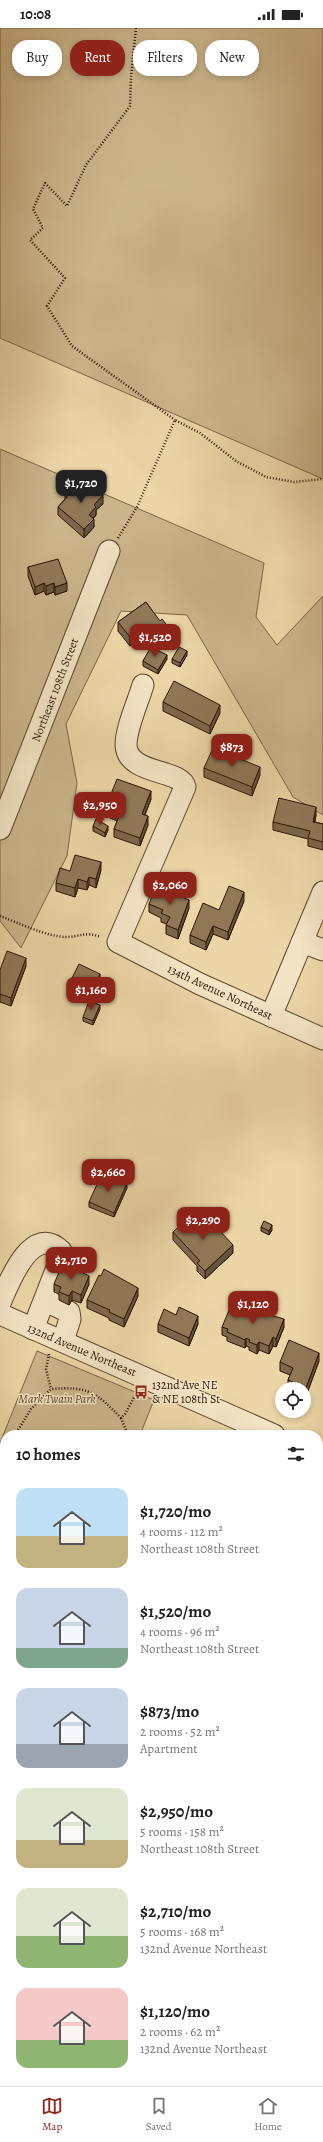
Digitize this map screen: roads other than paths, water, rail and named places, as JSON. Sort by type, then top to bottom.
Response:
[{"type":"street","name":"Northeast 108th Street","points":[[0,829],[109,551]]},
{"type":"street","name":"134th Avenue Northeast","points":[[143,685],[127,738],[128,755],[132,760],[149,769],[180,780],[185,787],[118,942],[200,984],[323,1039]]},
{"type":"street","points":[[271,1016],[323,892]]},
{"type":"street","points":[[302,942],[323,950]]},
{"type":"street","points":[[0,1303],[24,1257],[35,1245],[44,1242],[54,1244],[61,1251],[60,1260],[44,1305],[33,1329]]},
{"type":"street","points":[[44,1305],[52,1304],[69,1312],[70,1319],[60,1340]]},
{"type":"street","name":"132nd Avenue Northeast","points":[[0,1314],[263,1430]]},
{"type":"place","name":"132nd Ave NE & NE 108th St","points":[[141,1392]]},
{"type":"park label","name":"Mark Twain Park","points":[[57,1399]]}]
